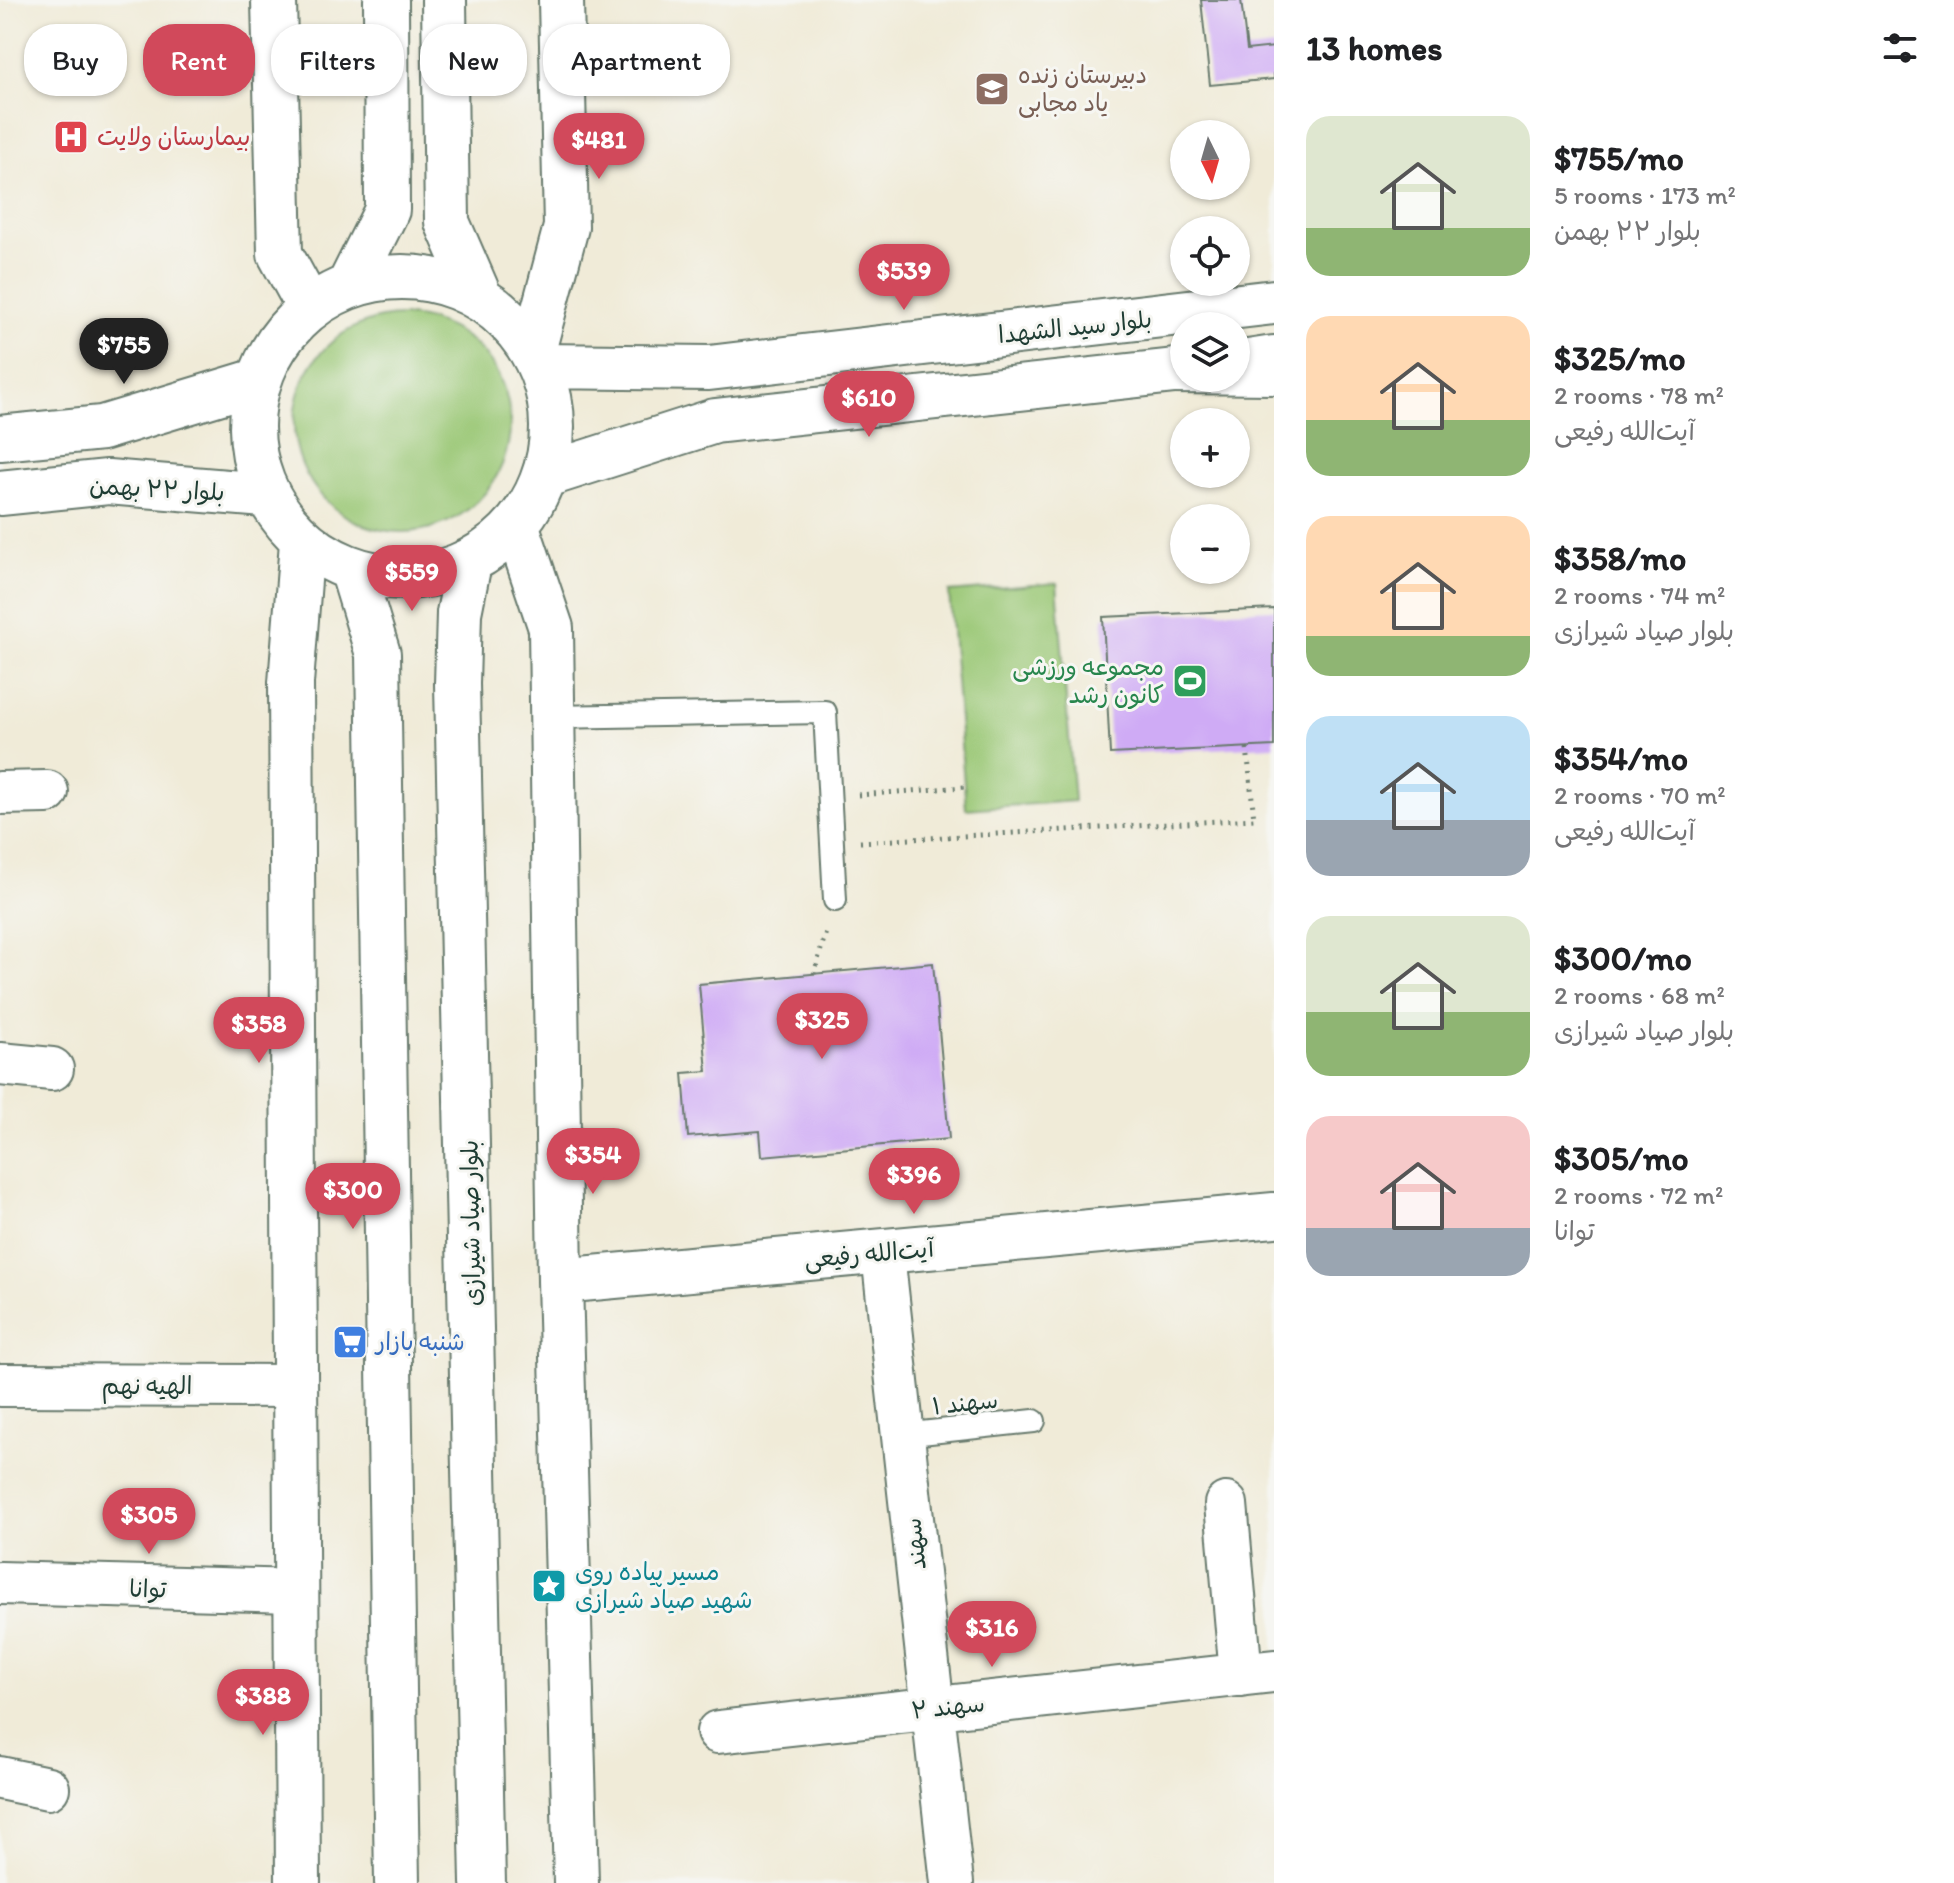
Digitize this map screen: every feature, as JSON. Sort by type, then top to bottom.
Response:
[{"type":"street","points":[[274,0],[280,254],[309,307]]},
{"type":"street","points":[[349,286],[387,210],[386,0]]},
{"type":"street","points":[[444,0],[447,222],[480,298]]},
{"type":"street","points":[[537,358],[566,227],[561,0]]},
{"type":"street","points":[[393,276],[438,281],[480,298],[510,321],[537,358],[554,420],[546,475],[517,527],[469,563],[412,579],[353,572],[302,542],[265,495],[250,439],[257,381],[281,336],[309,307],[349,286],[393,276]]},
{"type":"street","name":"بلوار سید الشهدا","points":[[537,358],[709,368],[1274,302]]},
{"type":"street","points":[[1250,362],[1274,358]]},
{"type":"street","points":[[546,475],[715,421],[1170,371]]},
{"type":"street","points":[[0,438],[102,428],[257,381]]},
{"type":"street","name":"بلوار ۲۲ بهمن","points":[[0,493],[108,482],[265,495]]},
{"type":"street","points":[[517,527],[551,628],[560,1281],[576,1883]]},
{"type":"street","points":[[298,1883],[291,683],[302,542]]},
{"type":"street","name":"بلوار صیاد شیرازی","points":[[469,563],[459,613],[457,684],[483,1883]]},
{"type":"street","points":[[353,572],[378,654],[397,1883]]},
{"type":"street","points":[[0,793],[47,792]]},
{"type":"street","points":[[0,1064],[52,1069]]},
{"type":"street","name":"آیت‌الله رفیعی","points":[[560,1281],[883,1254],[1274,1215]]},
{"type":"street","name":"سهند","points":[[883,1254],[952,1883]]},
{"type":"street","name":"الهیه نهم","points":[[0,1385],[295,1386]]},
{"type":"street","points":[[1226,1504],[1257,1673]]},
{"type":"street","name":"توانا","points":[[0,1583],[296,1591]]},
{"type":"street","name":"سهند ۲","points":[[718,1732],[1257,1673]]},
{"type":"street","points":[[0,1778],[48,1788]]},
{"type":"lane","points":[[1070,382],[1274,383]]},
{"type":"lane","points":[[552,717],[825,712],[835,900]]},
{"type":"lane","name":"سهند ۱","points":[[902,1435],[1034,1421]]},
{"type":"path","points":[[832,844],[1254,819],[1247,747]]},
{"type":"path","points":[[830,797],[964,787]]},
{"type":"path","points":[[814,974],[835,900]]},
{"type":"green space","points":[[402,316],[443,324],[462,334],[478,348],[492,364],[502,383],[510,424],[502,465],[492,484],[478,500],[462,514],[443,524],[402,532],[361,524],[342,514],[326,500],[312,484],[302,465],[294,424],[302,383],[312,364],[326,348],[342,334],[361,324]]},
{"type":"green space","points":[[1057,583],[1074,801],[966,809],[949,592]]},
{"type":"building","points":[[1201,0],[1241,0],[1247,50],[1274,47],[1274,79],[1210,85]]},
{"type":"building","name":"مجموعه ورزشی کانون رشد","points":[[1274,609],[1274,746],[1110,754],[1103,617]]},
{"type":"building","points":[[933,963],[949,1139],[762,1156],[760,1131],[688,1137],[683,1073],[707,1071],[699,984]]},
{"type":"place","name":"دبیرستان زنده یاد مجابی","points":[[992,89]]},
{"type":"place","name":"بیمارستان ولایت","points":[[71,137]]},
{"type":"place","name":"مجموعه ورزشی کانون رشد","points":[[1190,681]]},
{"type":"place","name":"شنبه بازار","points":[[350,1342]]},
{"type":"place","name":"مسیر پیاده روی شهید صیاد شیرازی","points":[[549,1586]]}]
